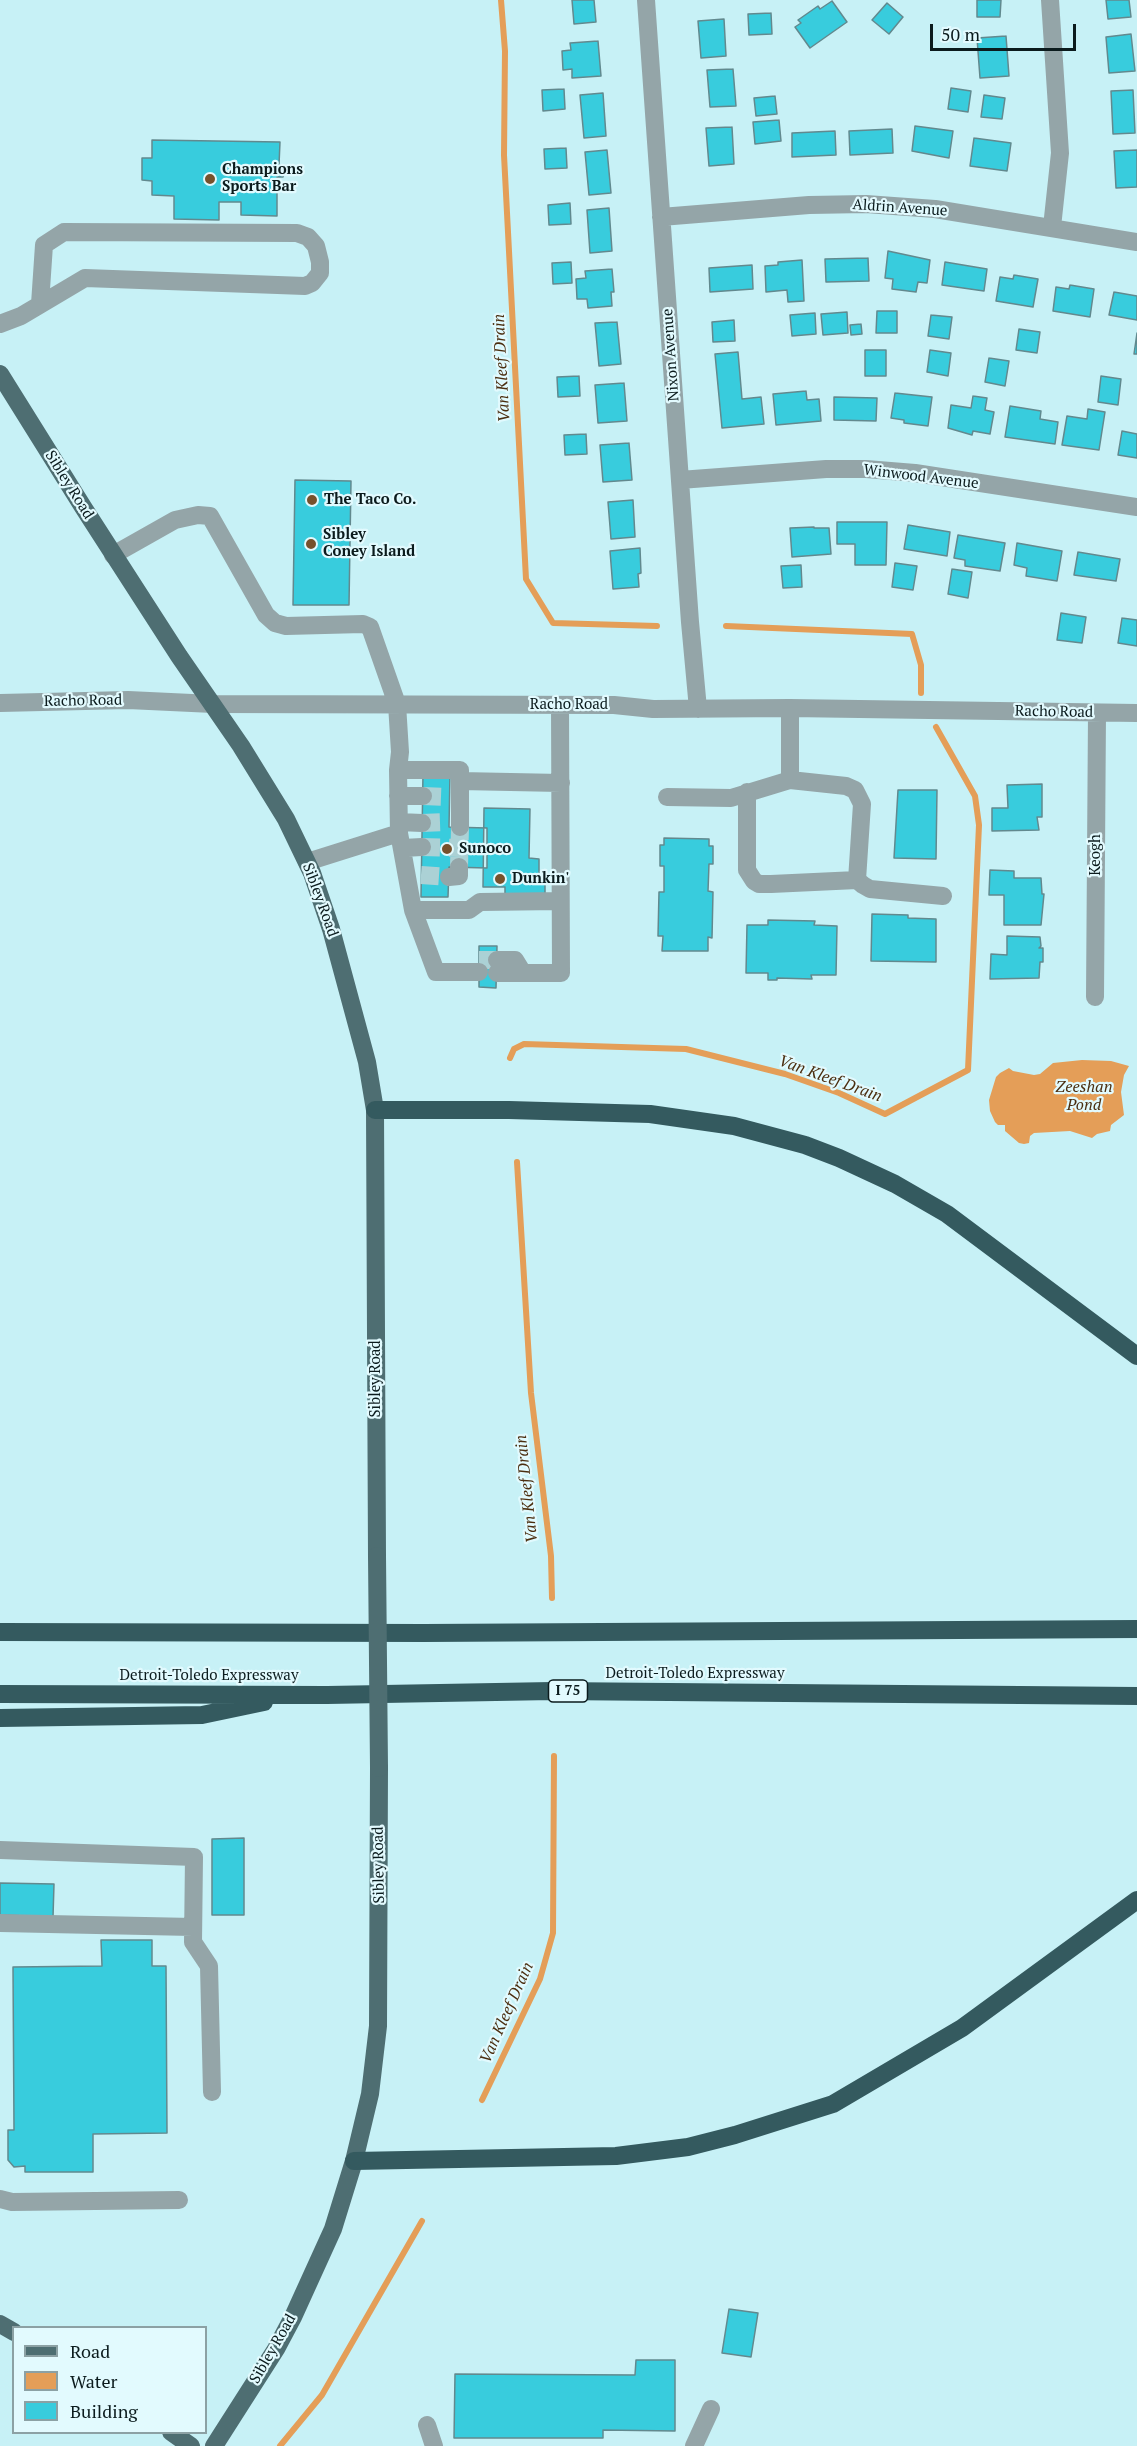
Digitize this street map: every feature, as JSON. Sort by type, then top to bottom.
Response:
[{"type":"highway","points":[[375,1110],[510,1110],[650,1114],[734,1126],[805,1145],[895,1184],[947,1214],[1137,1356]]},
{"type":"highway","points":[[0,1632],[424,1633],[1137,1629]]},
{"type":"highway","name":"Detroit-Toledo Expressway","points":[[0,1694],[552,1691],[1137,1696]]},
{"type":"highway","points":[[0,1718],[202,1715],[301,1694]]},
{"type":"highway","points":[[354,2162],[616,2156],[688,2147],[735,2135],[833,2104],[962,2028],[1137,1900]]},
{"type":"main road","name":"Sibley Road","points":[[0,374],[114,555],[286,819],[307,862],[331,929],[367,1062],[375,1110],[379,1768],[378,2026],[370,2094],[354,2162],[333,2229],[276,2349],[214,2446]]},
{"type":"main road","points":[[173,2434],[191,2446]]},
{"type":"street","name":"Nixon Avenue","points":[[646,0],[698,709]]},
{"type":"street","points":[[1050,0],[1060,153],[1052,226]]},
{"type":"street","name":"Aldrin Avenue","points":[[661,217],[809,205],[866,204],[935,208],[1137,242]]},
{"type":"street","points":[[0,324],[40,304],[84,278],[305,286],[312,283],[320,273],[320,262],[316,246],[308,237],[297,233],[64,232],[44,245],[40,304]]},
{"type":"street","name":"Winwood Avenue","points":[[680,480],[866,469],[915,473],[1137,507]]},
{"type":"street","points":[[114,555],[175,520],[198,515],[210,516],[266,615],[275,623],[286,626],[363,624],[370,627],[397,704],[400,752],[398,770],[400,834],[414,875],[413,910],[436,972],[458,972],[515,960],[523,973],[561,973],[560,706]]},
{"type":"street","name":"Racho Road","points":[[0,703],[128,700],[213,704],[614,705],[653,709],[790,708],[1137,713]]},
{"type":"street","points":[[790,708],[790,780]]},
{"type":"street","name":"Keogh","points":[[1095,998],[1096,713]]},
{"type":"street","points":[[398,770],[460,770],[456,791],[456,824]]},
{"type":"street","points":[[667,797],[731,798],[790,780],[846,786],[855,790],[861,804],[857,880]]},
{"type":"street","points":[[456,791],[561,783]]},
{"type":"street","points":[[747,792],[747,870],[754,881],[759,884],[857,880],[870,889],[943,896]]},
{"type":"street","points":[[398,796],[423,796]]},
{"type":"street","points":[[307,862],[400,834],[422,823]]},
{"type":"street","points":[[400,834],[422,848]]},
{"type":"street","points":[[413,910],[470,909],[480,902],[559,901]]},
{"type":"street","points":[[0,1850],[194,1857],[193,1942],[209,1966],[212,2092]]},
{"type":"street","points":[[0,1923],[193,1927]]},
{"type":"street","points":[[0,2199],[12,2202],[179,2200]]},
{"type":"street","points":[[694,2446],[711,2409]]},
{"type":"street","points":[[427,2425],[434,2446]]},
{"type":"water","name":"Zeeshan Pond","points":[[1082,1060],[1111,1061],[1129,1066],[1124,1075],[1121,1092],[1124,1115],[1111,1125],[1110,1131],[1097,1134],[1092,1138],[1070,1131],[1034,1133],[1030,1136],[1029,1143],[1024,1144],[1019,1143],[1005,1131],[1005,1125],[998,1125],[995,1122],[990,1111],[989,1100],[996,1077],[1000,1073],[1009,1068],[1013,1071],[1034,1075],[1040,1074],[1053,1063]]},
{"type":"building","points":[[572,0],[594,0],[596,22],[574,24]]},
{"type":"building","points":[[977,0],[1001,0],[1000,17],[977,17]]},
{"type":"building","points":[[1106,0],[1129,0],[1131,17],[1108,19]]},
{"type":"building","points":[[832,1],[847,22],[810,48],[795,27],[801,23],[798,20],[818,6],[820,9]]},
{"type":"building","points":[[887,3],[903,17],[889,34],[872,20]]},
{"type":"building","points":[[771,13],[772,34],[749,35],[748,14]]},
{"type":"building","points":[[724,19],[726,56],[701,58],[698,21]]},
{"type":"building","points":[[1131,34],[1135,71],[1109,73],[1106,37]]},
{"type":"building","points":[[1006,36],[1009,76],[980,78],[977,38]]},
{"type":"building","points":[[598,41],[601,76],[572,78],[572,69],[563,70],[562,51],[571,50],[570,43]]},
{"type":"building","points":[[733,69],[736,106],[710,107],[707,70]]},
{"type":"building","points":[[951,88],[971,91],[968,112],[948,109]]},
{"type":"building","points":[[564,89],[565,109],[543,111],[542,90]]},
{"type":"building","points":[[1133,90],[1135,133],[1113,134],[1111,91]]},
{"type":"building","points":[[603,93],[606,136],[584,138],[580,95]]},
{"type":"building","points":[[984,95],[1005,98],[1002,119],[981,117]]},
{"type":"building","points":[[775,96],[777,114],[756,116],[754,98]]},
{"type":"building","points":[[779,120],[781,141],[755,144],[753,122]]},
{"type":"building","points":[[915,126],[953,131],[949,158],[912,151]]},
{"type":"building","points":[[732,127],[734,164],[709,166],[706,128]]},
{"type":"building","points":[[892,129],[893,153],[850,155],[849,131]]},
{"type":"building","points":[[835,131],[836,155],[792,157],[792,133]]},
{"type":"building","points":[[974,138],[1011,143],[1007,171],[970,166]]},
{"type":"building","name":"Champions Sports Bar","points":[[152,140],[280,142],[279,165],[283,165],[283,177],[277,177],[277,216],[241,215],[241,202],[219,202],[219,220],[174,219],[174,196],[152,195],[152,181],[142,180],[142,158],[152,158]]},
{"type":"building","points":[[566,148],[567,168],[545,169],[544,149]]},
{"type":"building","points":[[607,150],[611,193],[589,195],[585,152]]},
{"type":"building","points":[[1137,150],[1137,187],[1116,188],[1114,151]]},
{"type":"building","points":[[570,203],[571,224],[549,225],[548,205]]},
{"type":"building","points":[[609,208],[612,251],[590,253],[587,210]]},
{"type":"building","points":[[888,251],[930,260],[927,283],[918,282],[916,292],[892,289],[893,279],[885,278]]},
{"type":"building","points":[[868,258],[869,281],[826,282],[825,259]]},
{"type":"building","points":[[802,260],[804,301],[788,302],[787,290],[766,292],[765,266],[778,265],[778,262]]},
{"type":"building","points":[[571,262],[572,283],[553,284],[552,263]]},
{"type":"building","points":[[945,262],[987,269],[984,291],[942,285]]},
{"type":"building","points":[[752,265],[753,289],[710,292],[709,268]]},
{"type":"building","points":[[612,269],[614,292],[611,292],[612,306],[588,308],[587,299],[577,299],[576,279],[586,278],[585,271]]},
{"type":"building","points":[[1014,275],[1038,279],[1033,307],[996,301],[1000,277],[1013,279]]},
{"type":"building","points":[[1070,285],[1094,289],[1090,317],[1053,311],[1056,287],[1069,289]]},
{"type":"building","points":[[1114,292],[1137,296],[1137,320],[1109,315]]},
{"type":"building","points":[[877,311],[897,311],[897,333],[876,333]]},
{"type":"building","points":[[847,312],[848,333],[823,335],[821,314]]},
{"type":"building","points":[[815,313],[816,334],[792,336],[790,315]]},
{"type":"building","points":[[931,315],[952,317],[949,339],[928,336]]},
{"type":"building","points":[[734,320],[735,341],[713,342],[712,322]]},
{"type":"building","points":[[617,322],[621,364],[599,366],[595,323]]},
{"type":"building","points":[[861,324],[862,334],[851,335],[850,325]]},
{"type":"building","points":[[1019,329],[1040,332],[1037,353],[1016,350]]},
{"type":"building","points":[[1137,333],[1137,354],[1134,354]]},
{"type":"building","points":[[865,350],[886,350],[886,376],[865,376]]},
{"type":"building","points":[[930,350],[951,353],[948,376],[927,372]]},
{"type":"building","points":[[738,352],[742,399],[761,397],[764,424],[722,428],[715,354]]},
{"type":"building","points":[[989,358],[1009,361],[1005,386],[985,382]]},
{"type":"building","points":[[579,376],[580,396],[558,397],[557,377]]},
{"type":"building","points":[[1101,376],[1121,379],[1118,405],[1098,402]]},
{"type":"building","points":[[624,383],[627,421],[598,423],[595,385]]},
{"type":"building","points":[[806,391],[807,400],[819,399],[821,421],[776,425],[773,394]]},
{"type":"building","points":[[895,393],[932,397],[928,426],[904,423],[904,420],[891,418]]},
{"type":"building","points":[[973,396],[987,398],[985,410],[994,412],[990,434],[973,431],[972,435],[948,428],[951,405],[971,408]]},
{"type":"building","points":[[834,397],[877,398],[876,421],[834,420]]},
{"type":"building","points":[[1010,406],[1041,411],[1040,419],[1058,422],[1055,444],[1005,437]]},
{"type":"building","points":[[1088,409],[1105,412],[1099,450],[1062,445],[1067,416],[1087,419]]},
{"type":"building","points":[[1122,431],[1137,434],[1137,458],[1118,455]]},
{"type":"building","points":[[586,434],[587,454],[565,455],[564,435]]},
{"type":"building","points":[[629,443],[632,480],[603,482],[600,445]]},
{"type":"building","points":[[295,480],[351,481],[349,605],[293,605]]},
{"type":"building","points":[[633,500],[635,537],[611,539],[608,502]]},
{"type":"building","points":[[837,522],[887,522],[886,565],[855,565],[855,544],[837,544]]},
{"type":"building","points":[[908,525],[950,532],[947,556],[904,549]]},
{"type":"building","points":[[790,528],[829,528],[831,554],[792,557]]},
{"type":"building","points":[[958,535],[1005,543],[1000,571],[965,566],[965,560],[954,558]]},
{"type":"building","points":[[1017,543],[1062,551],[1057,581],[1026,576],[1027,568],[1014,565]]},
{"type":"building","points":[[640,548],[639,587],[613,589],[610,551]]},
{"type":"building","points":[[1078,552],[1120,559],[1116,581],[1074,575]]},
{"type":"building","points":[[895,563],[917,566],[913,590],[892,587]]},
{"type":"building","points":[[801,565],[802,587],[783,588],[781,566]]},
{"type":"building","points":[[952,569],[972,572],[968,598],[948,594]]},
{"type":"building","points":[[1061,613],[1086,617],[1082,643],[1057,640]]},
{"type":"building","points":[[1122,618],[1137,620],[1137,646],[1118,643]]},
{"type":"building","points":[[423,773],[450,773],[449,827],[487,828],[487,868],[449,867],[448,897],[421,897]]},
{"type":"building","points":[[1042,784],[1042,817],[1037,817],[1039,830],[992,831],[992,808],[1008,808],[1007,785]]},
{"type":"building","points":[[898,790],[937,790],[936,859],[894,858]]},
{"type":"building","points":[[484,808],[530,809],[529,858],[539,859],[539,880],[545,880],[545,896],[505,895],[505,887],[483,887]]},
{"type":"building","points":[[664,838],[709,839],[709,846],[713,846],[713,864],[709,864],[708,891],[713,892],[712,938],[708,937],[708,951],[662,951],[663,936],[658,936],[659,892],[664,892],[664,866],[660,866],[660,845],[664,845]]},
{"type":"building","points":[[990,870],[1014,871],[1014,878],[1041,878],[1042,894],[1044,894],[1041,925],[1004,925],[1004,895],[989,895]]},
{"type":"building","points":[[872,914],[908,915],[908,918],[936,919],[936,962],[871,961]]},
{"type":"building","points":[[768,920],[815,921],[814,925],[837,926],[836,975],[811,975],[812,979],[768,980],[768,973],[746,973],[747,925],[768,925]]},
{"type":"building","points":[[1007,936],[1040,937],[1041,946],[1039,948],[1043,948],[1043,962],[1040,962],[1039,978],[990,979],[991,954],[1007,955]]},
{"type":"building","points":[[479,946],[497,946],[496,988],[479,987]]},
{"type":"building","points":[[244,1838],[244,1915],[212,1915],[212,1839]]},
{"type":"building","points":[[0,1883],[54,1884],[53,1917],[0,1915]]},
{"type":"building","points":[[101,1940],[152,1940],[152,1966],[166,1966],[167,2133],[93,2134],[93,2172],[25,2172],[25,2166],[14,2167],[8,2160],[8,2130],[14,2130],[13,1967],[102,1966]]},
{"type":"building","points":[[729,2309],[758,2313],[751,2357],[722,2353]]},
{"type":"building","points":[[636,2360],[675,2360],[675,2431],[603,2430],[603,2438],[454,2438],[455,2374],[635,2375]]},
{"type":"waterway","name":"Van Kleef Drain","points":[[501,0],[505,51],[504,155],[526,579],[553,623],[657,626]]},
{"type":"waterway","name":"Van Kleef Drain","points":[[726,626],[912,634],[921,665],[921,693]]},
{"type":"waterway","name":"Van Kleef Drain","points":[[510,1058],[514,1049],[524,1044],[686,1049],[785,1074],[839,1093],[885,1114],[968,1070],[979,825],[975,796],[936,727]]},
{"type":"waterway","name":"Van Kleef Drain","points":[[517,1162],[531,1393],[551,1556],[552,1598]]},
{"type":"waterway","name":"Van Kleef Drain","points":[[482,2100],[540,1979],[553,1933],[554,1756]]},
{"type":"waterway","name":"Van Kleef Drain","points":[[280,2446],[322,2395],[422,2221]]},
{"type":"tunnel","points":[[423,796],[450,797]]},
{"type":"tunnel","points":[[422,823],[449,822]]},
{"type":"tunnel","points":[[459,867],[460,827]]},
{"type":"tunnel","points":[[422,847],[460,848]]},
{"type":"tunnel","points":[[421,875],[449,877]]},
{"type":"tunnel","points":[[479,960],[497,960]]},
{"type":"place","name":"Champions Sports Bar","points":[[210,179]]},
{"type":"place","name":"The Taco Co.","points":[[312,500]]},
{"type":"place","name":"Sibley Coney Island","points":[[311,544]]},
{"type":"place","name":"Sunoco","points":[[447,849]]},
{"type":"place","name":"Dunkin'","points":[[500,879]]}]
